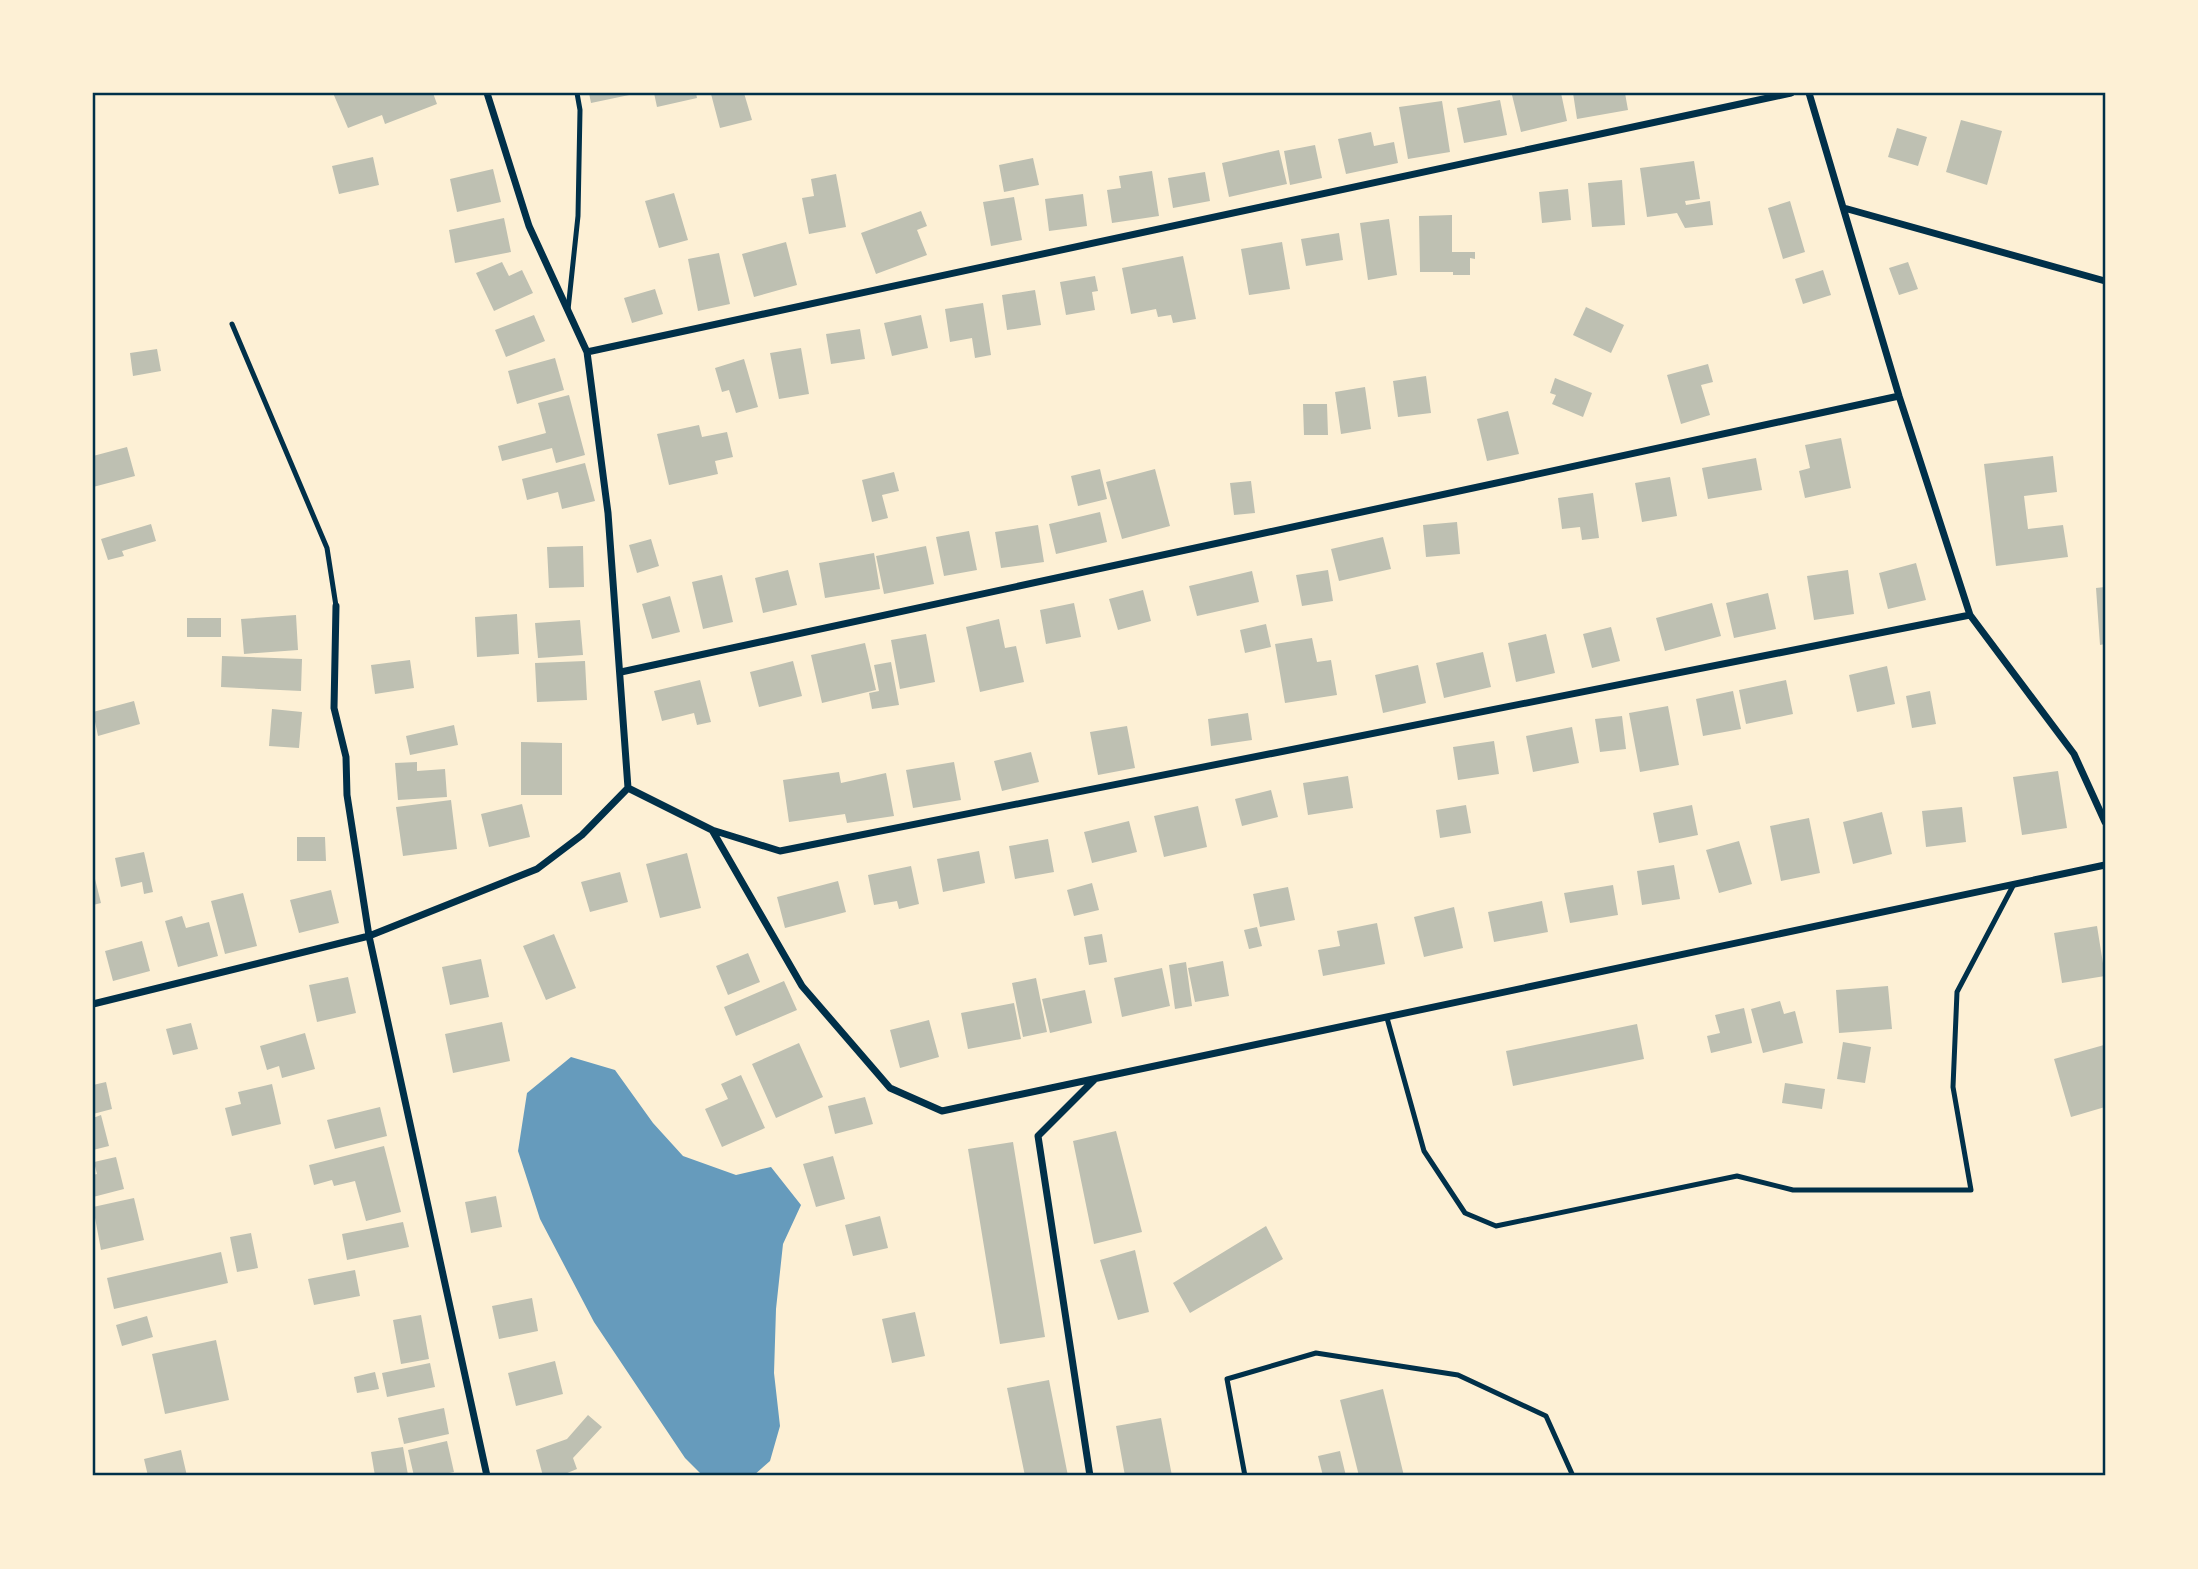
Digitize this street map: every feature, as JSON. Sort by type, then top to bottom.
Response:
[{"type":"street","points":[[93,1004],[369,936],[537,869],[582,835],[628,788],[607,513],[587,352],[529,226],[487,93]]},
{"type":"street","points":[[587,352],[1791,93]]},
{"type":"street","points":[[1809,93],[1899,396],[1970,615],[2074,754],[2105,822]]},
{"type":"street","points":[[1844,208],[2105,281]]},
{"type":"street","points":[[621,672],[1899,396]]},
{"type":"street","points":[[336,606],[334,708],[346,757],[347,795],[369,936],[487,1476]]},
{"type":"street","points":[[628,788],[712,830],[780,851],[1970,615]]},
{"type":"street","points":[[712,830],[802,986],[890,1088],[942,1111],[2105,865]]},
{"type":"street","points":[[1090,1476],[1038,1136],[1094,1079]]},
{"type":"lane","points":[[568,310],[578,216],[580,110],[577,93]]},
{"type":"lane","points":[[232,324],[327,548],[336,606]]},
{"type":"lane","points":[[1387,1018],[1424,1151],[1465,1213],[1496,1226],[1737,1176],[1793,1190],[1972,1190],[1952,1087],[1957,992],[2014,884]]},
{"type":"lane","points":[[1245,1476],[1227,1379],[1316,1353],[1458,1375],[1546,1416],[1573,1476]]},
{"type":"water","points":[[571,1057],[615,1070],[653,1123],[683,1156],[736,1175],[771,1167],[801,1205],[783,1244],[776,1309],[774,1373],[780,1426],[770,1461],[753,1476],[703,1476],[685,1458],[594,1322],[540,1219],[518,1151],[527,1093]]},
{"type":"building","points":[[333,93],[433,93],[437,104],[385,124],[382,115],[348,128]]},
{"type":"building","points":[[589,93],[634,93],[634,94],[591,103]]},
{"type":"building","points":[[654,93],[696,93],[697,98],[657,107]]},
{"type":"building","points":[[744,93],[752,120],[720,128],[711,94]]},
{"type":"building","points":[[1561,93],[1567,121],[1521,132],[1512,95]]},
{"type":"building","points":[[1573,93],[1625,93],[1628,110],[1577,119]]},
{"type":"building","points":[[1500,100],[1507,135],[1464,143],[1457,108]]},
{"type":"building","points":[[1442,101],[1450,152],[1408,159],[1399,107]]},
{"type":"building","points":[[1961,120],[2002,131],[1987,185],[1946,172]]},
{"type":"building","points":[[1897,128],[1927,137],[1918,166],[1888,157]]},
{"type":"building","points":[[1371,132],[1374,146],[1394,142],[1398,163],[1346,174],[1338,139]]},
{"type":"building","points":[[1315,145],[1322,178],[1290,185],[1284,151]]},
{"type":"building","points":[[1279,150],[1287,184],[1229,197],[1222,163]]},
{"type":"building","points":[[373,157],[379,185],[339,194],[332,166]]},
{"type":"building","points":[[1033,158],[1039,185],[1004,192],[999,165]]},
{"type":"building","points":[[1694,161],[1700,199],[1685,201],[1686,205],[1710,201],[1713,225],[1685,228],[1677,213],[1647,217],[1640,168]]},
{"type":"building","points":[[493,169],[501,202],[457,212],[450,179]]},
{"type":"building","points":[[1152,171],[1159,216],[1112,223],[1107,190],[1121,188],[1119,176]]},
{"type":"building","points":[[1205,172],[1210,201],[1173,208],[1168,178]]},
{"type":"building","points":[[836,174],[846,227],[809,234],[802,198],[814,196],[811,179]]},
{"type":"building","points":[[1622,180],[1625,225],[1592,227],[1588,183]]},
{"type":"building","points":[[1568,189],[1571,220],[1542,223],[1539,192]]},
{"type":"building","points":[[674,193],[688,240],[659,248],[645,201]]},
{"type":"building","points":[[1083,194],[1087,226],[1049,231],[1045,199]]},
{"type":"building","points":[[1014,197],[1022,240],[991,246],[983,202]]},
{"type":"building","points":[[1790,201],[1805,252],[1783,259],[1768,208]]},
{"type":"building","points":[[921,211],[927,226],[917,230],[927,255],[876,274],[861,233]]},
{"type":"building","points":[[1452,215],[1452,252],[1475,252],[1475,259],[1470,258],[1470,275],[1420,272],[1419,216]]},
{"type":"building","points":[[504,218],[511,252],[455,263],[449,230]]},
{"type":"building","points":[[1389,219],[1397,275],[1368,280],[1360,223]]},
{"type":"building","points":[[1339,233],[1343,260],[1306,266],[1301,239]]},
{"type":"building","points":[[786,242],[797,285],[754,297],[742,254]]},
{"type":"building","points":[[1282,242],[1290,289],[1249,295],[1241,249]]},
{"type":"building","points":[[719,253],[730,304],[698,311],[688,259]]},
{"type":"building","points":[[1183,256],[1196,319],[1173,323],[1171,315],[1158,317],[1156,309],[1131,314],[1122,268]]},
{"type":"building","points":[[502,262],[509,276],[522,270],[533,293],[494,311],[476,273]]},
{"type":"building","points":[[1908,262],[1918,289],[1899,295],[1889,268]]},
{"type":"building","points":[[1823,270],[1831,295],[1803,304],[1795,279]]},
{"type":"building","points":[[1095,276],[1098,291],[1092,292],[1095,310],[1066,315],[1060,282]]},
{"type":"building","points":[[655,289],[663,314],[632,323],[624,298]]},
{"type":"building","points":[[1035,290],[1041,325],[1007,330],[1002,295]]},
{"type":"building","points":[[983,303],[991,355],[975,358],[972,338],[950,342],[945,309]]},
{"type":"building","points":[[1586,307],[1624,325],[1611,353],[1573,335]]},
{"type":"building","points":[[534,315],[545,341],[506,357],[495,330]]},
{"type":"building","points":[[921,315],[928,348],[892,356],[884,323]]},
{"type":"building","points":[[860,329],[865,359],[831,364],[826,334]]},
{"type":"building","points":[[801,348],[809,394],[779,399],[770,353]]},
{"type":"building","points":[[157,349],[161,371],[133,376],[130,353]]},
{"type":"building","points":[[555,358],[564,390],[517,404],[508,371]]},
{"type":"building","points":[[744,359],[758,407],[736,413],[729,390],[722,392],[715,368]]},
{"type":"building","points":[[1708,364],[1713,382],[1701,385],[1710,415],[1681,424],[1667,375]]},
{"type":"building","points":[[1426,376],[1431,413],[1398,417],[1393,381]]},
{"type":"building","points":[[1555,378],[1592,393],[1583,417],[1552,404],[1556,395],[1550,393]]},
{"type":"building","points":[[1365,387],[1371,429],[1341,434],[1335,392]]},
{"type":"building","points":[[569,395],[585,455],[556,463],[552,448],[502,461],[498,446],[546,433],[538,403]]},
{"type":"building","points":[[1303,404],[1327,404],[1328,435],[1304,435]]},
{"type":"building","points":[[1508,411],[1519,454],[1487,461],[1477,419]]},
{"type":"building","points":[[699,425],[702,437],[727,432],[733,457],[715,461],[718,474],[669,485],[657,434]]},
{"type":"building","points":[[1841,438],[1851,488],[1805,498],[1799,471],[1810,468],[1805,445]]},
{"type":"building","points":[[127,447],[135,476],[93,487],[93,456]]},
{"type":"building","points":[[2053,456],[2057,492],[2024,496],[2028,529],[2063,525],[2068,557],[1996,566],[1984,464]]},
{"type":"building","points":[[1756,458],[1762,490],[1708,499],[1702,468]]},
{"type":"building","points":[[585,463],[595,501],[562,509],[558,492],[527,500],[522,479]]},
{"type":"building","points":[[1100,469],[1107,499],[1078,506],[1071,476]]},
{"type":"building","points":[[1155,469],[1170,526],[1122,539],[1106,482]]},
{"type":"building","points":[[894,472],[899,491],[882,495],[888,518],[872,522],[862,480]]},
{"type":"building","points":[[1670,477],[1677,516],[1642,522],[1635,483]]},
{"type":"building","points":[[1251,481],[1255,513],[1234,515],[1230,483]]},
{"type":"building","points":[[1593,493],[1599,538],[1582,540],[1580,527],[1562,529],[1558,498]]},
{"type":"building","points":[[1100,512],[1107,542],[1056,554],[1049,524]]},
{"type":"building","points":[[1457,522],[1460,554],[1426,557],[1423,525]]},
{"type":"building","points":[[151,524],[156,541],[122,551],[124,556],[108,560],[101,539]]},
{"type":"building","points":[[1038,525],[1044,562],[1001,568],[995,532]]},
{"type":"building","points":[[969,531],[977,570],[944,576],[936,537]]},
{"type":"building","points":[[1383,537],[1391,569],[1339,581],[1331,549]]},
{"type":"building","points":[[651,539],[659,566],[637,573],[629,545]]},
{"type":"building","points":[[583,546],[584,587],[549,588],[547,547]]},
{"type":"building","points":[[926,546],[934,584],[884,594],[876,556]]},
{"type":"building","points":[[874,553],[880,589],[825,598],[819,563]]},
{"type":"building","points":[[1916,563],[1926,600],[1888,609],[1879,573]]},
{"type":"building","points":[[788,570],[797,605],[763,613],[755,578]]},
{"type":"building","points":[[1328,570],[1333,601],[1302,606],[1296,575]]},
{"type":"building","points":[[1848,570],[1854,614],[1814,620],[1807,576]]},
{"type":"building","points":[[1252,571],[1259,602],[1197,616],[1189,586]]},
{"type":"building","points":[[722,575],[733,622],[703,629],[692,582]]},
{"type":"building","points":[[2105,587],[2105,644],[2100,645],[2096,588]]},
{"type":"building","points":[[1143,590],[1151,621],[1118,630],[1109,599]]},
{"type":"building","points":[[1768,593],[1776,629],[1734,638],[1726,603]]},
{"type":"building","points":[[670,596],[680,632],[652,639],[642,604]]},
{"type":"building","points":[[1074,603],[1081,637],[1046,644],[1040,610]]},
{"type":"building","points":[[1712,603],[1721,636],[1665,651],[1656,618]]},
{"type":"building","points":[[517,614],[519,654],[477,657],[475,617]]},
{"type":"building","points":[[296,615],[298,650],[244,654],[241,619]]},
{"type":"building","points":[[187,618],[221,618],[221,637],[187,637]]},
{"type":"building","points":[[999,619],[1005,648],[1016,646],[1024,682],[980,692],[966,627]]},
{"type":"building","points":[[580,620],[583,655],[538,658],[535,623]]},
{"type":"building","points":[[1266,624],[1271,647],[1245,653],[1240,630]]},
{"type":"building","points":[[1611,627],[1620,661],[1592,668],[1583,634]]},
{"type":"building","points":[[926,634],[935,682],[900,689],[891,640]]},
{"type":"building","points":[[1546,634],[1555,673],[1516,682],[1508,643]]},
{"type":"building","points":[[1312,638],[1317,662],[1331,660],[1337,695],[1285,703],[1275,644]]},
{"type":"building","points":[[865,643],[876,690],[822,703],[811,655]]},
{"type":"building","points":[[1483,652],[1491,687],[1444,698],[1436,663]]},
{"type":"building","points":[[222,656],[302,659],[301,691],[221,687]]},
{"type":"building","points":[[410,660],[414,688],[375,694],[371,665]]},
{"type":"building","points":[[585,661],[587,700],[537,702],[535,663]]},
{"type":"building","points":[[793,661],[802,696],[759,707],[750,672]]},
{"type":"building","points":[[891,662],[899,705],[872,709],[869,693],[879,691],[874,665]]},
{"type":"building","points":[[1418,665],[1426,703],[1383,713],[1375,675]]},
{"type":"building","points":[[1887,666],[1895,704],[1857,712],[1849,675]]},
{"type":"building","points":[[700,680],[711,722],[697,725],[694,713],[662,721],[654,691]]},
{"type":"building","points":[[1786,680],[1793,714],[1746,724],[1739,690]]},
{"type":"building","points":[[1733,691],[1741,729],[1703,736],[1696,699]]},
{"type":"building","points":[[1930,691],[1936,724],[1912,728],[1906,696]]},
{"type":"building","points":[[134,701],[140,724],[98,736],[93,712]]},
{"type":"building","points":[[1668,706],[1679,765],[1640,772],[1629,713]]},
{"type":"building","points":[[272,709],[302,712],[299,748],[269,746]]},
{"type":"building","points":[[1248,713],[1252,740],[1211,746],[1208,719]]},
{"type":"building","points":[[1622,716],[1626,749],[1600,752],[1595,719]]},
{"type":"building","points":[[454,725],[458,745],[410,755],[406,736]]},
{"type":"building","points":[[1127,726],[1135,768],[1098,775],[1090,732]]},
{"type":"building","points":[[1572,727],[1579,763],[1533,772],[1526,736]]},
{"type":"building","points":[[1494,741],[1499,774],[1458,780],[1453,747]]},
{"type":"building","points":[[521,742],[562,743],[562,795],[521,795]]},
{"type":"building","points":[[1031,752],[1039,782],[1002,791],[994,761]]},
{"type":"building","points":[[417,762],[417,771],[445,769],[447,797],[398,800],[395,763]]},
{"type":"building","points":[[954,762],[961,800],[913,808],[906,770]]},
{"type":"building","points":[[2058,771],[2067,828],[2022,835],[2013,777]]},
{"type":"building","points":[[839,772],[841,783],[886,773],[894,816],[847,823],[845,814],[789,822],[783,780]]},
{"type":"building","points":[[1348,776],[1353,808],[1308,815],[1303,783]]},
{"type":"building","points":[[1271,790],[1278,817],[1242,826],[1235,799]]},
{"type":"building","points":[[451,800],[457,849],[403,856],[396,807]]},
{"type":"building","points":[[522,804],[530,837],[489,847],[481,814]]},
{"type":"building","points":[[1466,805],[1471,833],[1440,838],[1436,810]]},
{"type":"building","points":[[1692,805],[1698,835],[1659,843],[1653,813]]},
{"type":"building","points":[[1198,806],[1207,847],[1164,857],[1154,816]]},
{"type":"building","points":[[1962,807],[1966,842],[1926,847],[1922,811]]},
{"type":"building","points":[[1882,812],[1892,854],[1853,864],[1843,822]]},
{"type":"building","points":[[1809,818],[1820,873],[1781,881],[1770,826]]},
{"type":"building","points":[[1129,821],[1137,852],[1092,863],[1084,832]]},
{"type":"building","points":[[297,837],[325,837],[326,861],[297,861]]},
{"type":"building","points":[[1048,839],[1054,872],[1015,879],[1009,846]]},
{"type":"building","points":[[1739,841],[1752,884],[1719,893],[1706,850]]},
{"type":"building","points":[[979,851],[985,883],[943,892],[937,859]]},
{"type":"building","points":[[144,852],[153,892],[144,894],[142,882],[121,887],[115,858]]},
{"type":"building","points":[[687,853],[701,908],[660,918],[646,864]]},
{"type":"building","points":[[1674,865],[1680,899],[1642,905],[1637,871]]},
{"type":"building","points":[[911,866],[919,904],[899,909],[897,901],[874,905],[868,875]]},
{"type":"building","points":[[93,871],[101,903],[93,905]]},
{"type":"building","points":[[620,872],[628,902],[590,912],[581,882]]},
{"type":"building","points":[[838,881],[846,912],[785,928],[777,897]]},
{"type":"building","points":[[1092,883],[1099,910],[1074,916],[1067,890]]},
{"type":"building","points":[[1613,885],[1618,915],[1570,923],[1564,893]]},
{"type":"building","points":[[1288,887],[1295,920],[1260,927],[1253,894]]},
{"type":"building","points":[[331,890],[339,923],[299,933],[290,900]]},
{"type":"building","points":[[243,893],[257,946],[225,954],[211,901]]},
{"type":"building","points":[[1542,901],[1548,932],[1494,942],[1488,912]]},
{"type":"building","points":[[1454,907],[1463,948],[1424,957],[1414,917]]},
{"type":"building","points":[[182,916],[186,928],[209,922],[218,956],[178,967],[165,921]]},
{"type":"building","points":[[1377,923],[1385,964],[1323,976],[1318,950],[1340,946],[1337,931]]},
{"type":"building","points":[[2097,926],[2105,976],[2062,983],[2054,933]]},
{"type":"building","points":[[1257,927],[1262,946],[1249,949],[1244,930]]},
{"type":"building","points":[[554,934],[576,988],[546,1000],[523,946]]},
{"type":"building","points":[[1102,934],[1107,962],[1089,965],[1084,937]]},
{"type":"building","points":[[142,941],[150,971],[113,981],[105,951]]},
{"type":"building","points":[[748,953],[760,982],[728,995],[716,966]]},
{"type":"building","points":[[481,959],[489,997],[450,1005],[442,967]]},
{"type":"building","points":[[1223,961],[1229,996],[1195,1002],[1188,968]]},
{"type":"building","points":[[1186,962],[1192,1006],[1175,1009],[1169,965]]},
{"type":"building","points":[[1162,968],[1170,1006],[1122,1017],[1114,978]]},
{"type":"building","points":[[348,977],[356,1013],[317,1022],[309,985]]},
{"type":"building","points":[[1036,978],[1047,1032],[1023,1037],[1012,983]]},
{"type":"building","points":[[784,981],[797,1010],[736,1036],[724,1007]]},
{"type":"building","points":[[1888,986],[1892,1029],[1839,1033],[1836,990]]},
{"type":"building","points":[[1085,990],[1092,1023],[1050,1033],[1042,999]]},
{"type":"building","points":[[1780,1001],[1784,1014],[1795,1011],[1803,1043],[1763,1053],[1751,1009]]},
{"type":"building","points":[[1014,1003],[1021,1039],[968,1049],[961,1013]]},
{"type":"building","points":[[1744,1008],[1752,1043],[1711,1053],[1707,1036],[1720,1033],[1715,1015]]},
{"type":"building","points":[[929,1020],[939,1057],[900,1068],[890,1030]]},
{"type":"building","points":[[502,1022],[510,1061],[453,1073],[445,1034]]},
{"type":"building","points":[[191,1023],[198,1049],[173,1055],[166,1029]]},
{"type":"building","points":[[1637,1024],[1644,1059],[1513,1086],[1506,1051]]},
{"type":"building","points":[[305,1033],[315,1069],[282,1078],[279,1066],[267,1070],[260,1046]]},
{"type":"building","points":[[1843,1042],[1871,1047],[1865,1083],[1837,1079]]},
{"type":"building","points":[[799,1043],[823,1097],[776,1118],[752,1064]]},
{"type":"building","points":[[2104,1045],[2105,1107],[2071,1117],[2054,1059]]},
{"type":"building","points":[[741,1075],[765,1128],[722,1147],[705,1109],[728,1099],[721,1084]]},
{"type":"building","points":[[106,1082],[112,1109],[93,1114],[93,1085]]},
{"type":"building","points":[[1785,1083],[1825,1089],[1822,1109],[1782,1103]]},
{"type":"building","points":[[272,1084],[281,1124],[232,1136],[225,1108],[241,1104],[238,1092]]},
{"type":"building","points":[[865,1097],[873,1124],[835,1134],[828,1106]]},
{"type":"building","points":[[380,1107],[387,1136],[335,1149],[327,1120]]},
{"type":"building","points":[[101,1115],[109,1146],[93,1150],[93,1118]]},
{"type":"building","points":[[1116,1131],[1142,1232],[1094,1244],[1073,1141]]},
{"type":"building","points":[[1013,1142],[1045,1337],[1000,1344],[968,1149]]},
{"type":"building","points":[[384,1146],[401,1212],[366,1221],[355,1181],[334,1186],[332,1180],[314,1185],[309,1165]]},
{"type":"building","points":[[833,1156],[845,1199],[816,1207],[803,1164]]},
{"type":"building","points":[[116,1157],[124,1189],[93,1197],[93,1175],[97,1174],[94,1162]]},
{"type":"building","points":[[496,1196],[502,1227],[471,1233],[465,1202]]},
{"type":"building","points":[[134,1198],[144,1240],[101,1250],[93,1207]]},
{"type":"building","points":[[880,1216],[888,1248],[853,1256],[845,1225]]},
{"type":"building","points":[[403,1222],[409,1247],[347,1260],[342,1234]]},
{"type":"building","points":[[1266,1226],[1283,1259],[1190,1313],[1173,1283]]},
{"type":"building","points":[[251,1233],[258,1268],[237,1272],[230,1237]]},
{"type":"building","points":[[1135,1250],[1149,1312],[1118,1320],[1100,1260]]},
{"type":"building","points":[[221,1252],[228,1283],[114,1309],[107,1278]]},
{"type":"building","points":[[355,1270],[360,1296],[314,1305],[308,1279]]},
{"type":"building","points":[[532,1298],[538,1331],[499,1339],[492,1306]]},
{"type":"building","points":[[915,1312],[925,1356],[892,1363],[882,1319]]},
{"type":"building","points":[[421,1315],[429,1359],[401,1364],[393,1320]]},
{"type":"building","points":[[147,1316],[153,1337],[122,1346],[116,1325]]},
{"type":"building","points":[[216,1340],[229,1400],[165,1414],[152,1354]]},
{"type":"building","points":[[555,1361],[563,1394],[516,1406],[508,1373]]},
{"type":"building","points":[[430,1363],[435,1387],[387,1397],[382,1373]]},
{"type":"building","points":[[375,1372],[379,1389],[357,1393],[354,1377]]},
{"type":"building","points":[[1049,1380],[1068,1476],[1025,1476],[1007,1388]]},
{"type":"building","points":[[1383,1389],[1404,1476],[1359,1476],[1340,1400]]},
{"type":"building","points":[[444,1408],[449,1434],[404,1444],[398,1418]]},
{"type":"building","points":[[588,1415],[602,1427],[573,1458],[577,1469],[560,1476],[543,1476],[536,1450],[567,1439]]},
{"type":"building","points":[[1161,1418],[1172,1476],[1125,1476],[1116,1426]]},
{"type":"building","points":[[447,1441],[454,1472],[414,1476],[408,1450]]},
{"type":"building","points":[[403,1447],[408,1475],[375,1476],[371,1452]]},
{"type":"building","points":[[181,1450],[187,1476],[148,1476],[144,1459]]},
{"type":"building","points":[[1340,1451],[1346,1476],[1323,1476],[1318,1456]]}]
